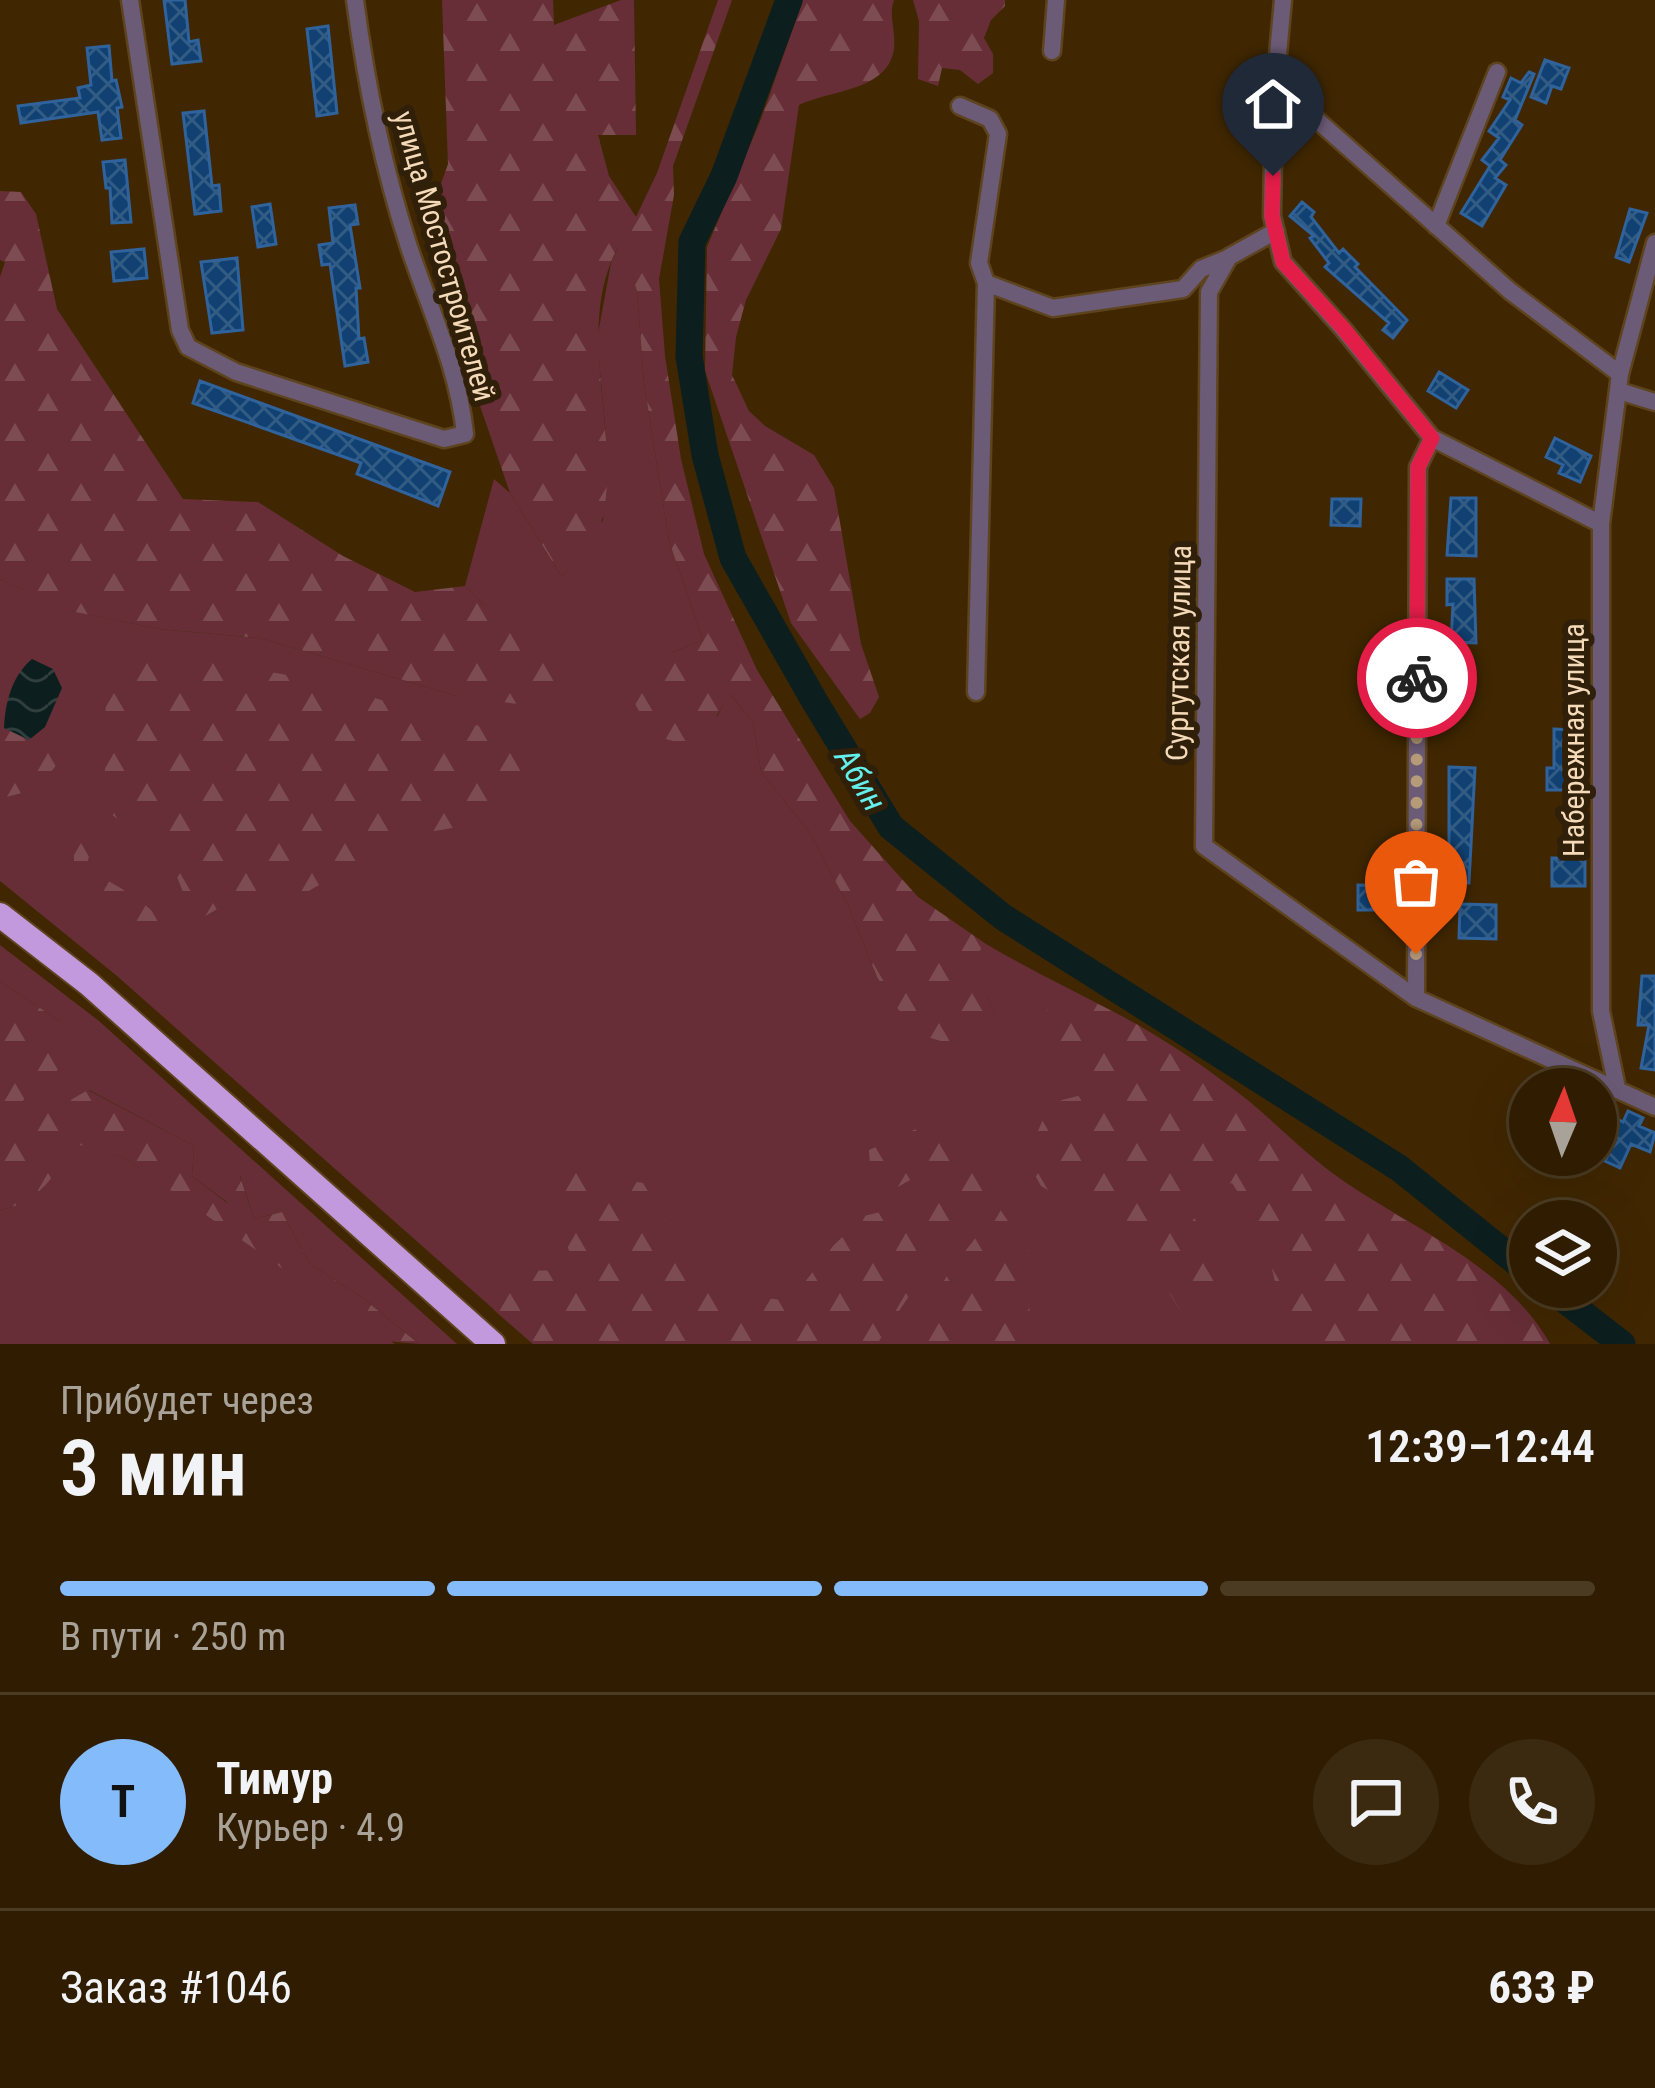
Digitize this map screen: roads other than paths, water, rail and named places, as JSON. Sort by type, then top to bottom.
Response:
[{"type":"highway","points":[[0,915],[89,985],[493,1344]]},
{"type":"street","name":"улица Мостостроителей","points":[[130,0],[176,309],[188,347],[236,372],[444,439],[465,434],[462,404],[446,341],[410,248],[382,152],[355,0]]},
{"type":"street","points":[[1052,51],[1056,0]]},
{"type":"street","points":[[1283,0],[1274,98],[1272,216],[1283,262],[1432,438],[1601,524]]},
{"type":"street","points":[[1436,226],[1497,72]]},
{"type":"street","points":[[1274,98],[1308,112],[1620,383],[1655,402]]},
{"type":"street","points":[[960,106],[990,119],[998,134],[979,263],[986,283],[976,692]]},
{"type":"street","points":[[986,283],[1053,308],[1183,289],[1201,269],[1276,231]]},
{"type":"street","name":"Набережная улица","points":[[1613,1068],[1601,1010],[1601,524],[1620,383],[1655,243]]},
{"type":"street","name":"Сургутская улица","points":[[1229,257],[1209,292],[1204,846],[1416,998]]},
{"type":"street","points":[[1432,438],[1418,467],[1416,998],[1572,1068]]},
{"type":"street","points":[[1617,1088],[1655,1107]]},
{"type":"water","points":[[32,659],[53,669],[62,688],[45,727],[29,740],[4,728],[11,690]]},
{"type":"waterway","name":"Абин","points":[[789,0],[724,176],[692,242],[689,356],[705,455],[733,558],[815,702],[891,827],[1003,917],[1399,1168],[1509,1256]]},
{"type":"waterway","name":"Абин","points":[[1575,1308],[1622,1344]]}]
